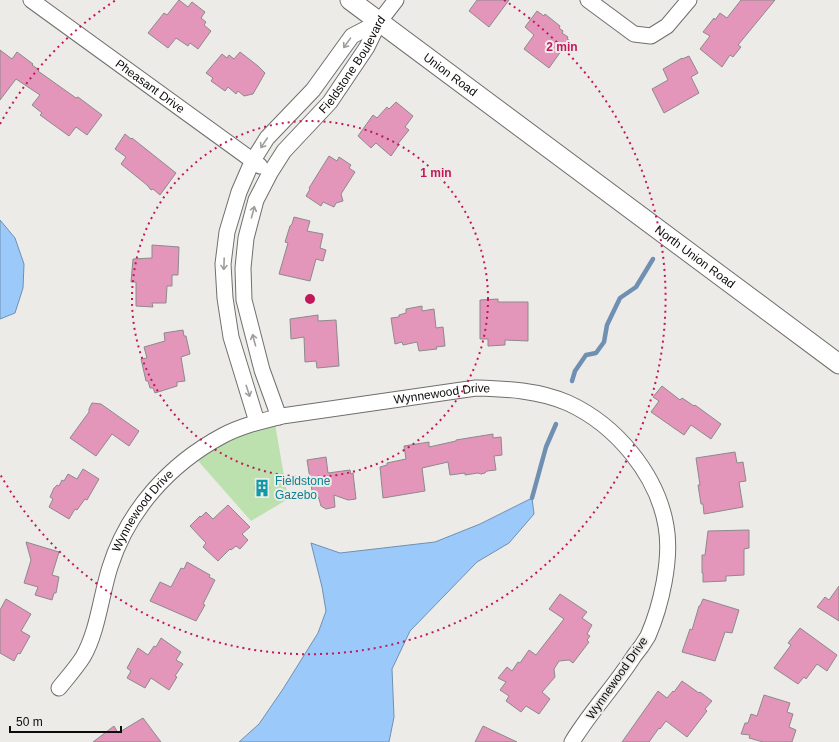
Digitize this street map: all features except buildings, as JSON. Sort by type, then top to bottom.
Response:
[{"type":"main road","name":"Union Road","points":[[350,0],[551,149]]},
{"type":"main road","name":"North Union Road","points":[[551,149],[839,364]]},
{"type":"street","name":"Pheasant Drive","points":[[31,0],[252,162],[270,172]]},
{"type":"street","points":[[379,22],[396,0]]},
{"type":"street","points":[[588,0],[634,34],[651,36],[666,26],[689,0]]},
{"type":"street","name":"Fieldstone Boulevard","points":[[257,422],[231,337],[225,298],[223,264],[227,232],[239,192],[252,162],[268,138],[313,90],[352,36],[379,22]]},
{"type":"street","name":"Fieldstone Boulevard","points":[[279,417],[262,370],[244,300],[243,268],[246,238],[256,200],[270,172],[284,151],[330,102],[367,47],[379,22]]},
{"type":"street","name":"Wynnewood Drive","points":[[59,688],[83,656],[93,631],[110,566],[125,529],[144,501],[166,476],[192,454],[223,436],[257,422],[279,417],[476,388],[506,388],[538,393],[567,403],[592,416],[614,434],[649,479],[659,500],[666,528],[667,553],[665,579],[659,606],[647,637],[630,663],[572,742]]},
{"type":"green space","points":[[274,418],[288,499],[251,521],[192,454]]},
{"type":"water","points":[[0,220],[15,238],[24,264],[23,288],[15,313],[0,319]]},
{"type":"water","points":[[532,498],[534,514],[509,543],[477,562],[410,631],[392,669],[394,717],[389,742],[239,742],[259,724],[283,689],[318,633],[326,611],[322,587],[311,543],[340,553],[435,542],[480,524]]},
{"type":"waterway","points":[[572,381],[575,371],[586,355],[596,353],[604,342],[607,325],[620,298],[636,287],[653,259]]},
{"type":"waterway","points":[[532,498],[546,447],[556,424]]},
{"type":"place","name":"Fieldstone Gazebo","points":[[262,488]]}]
